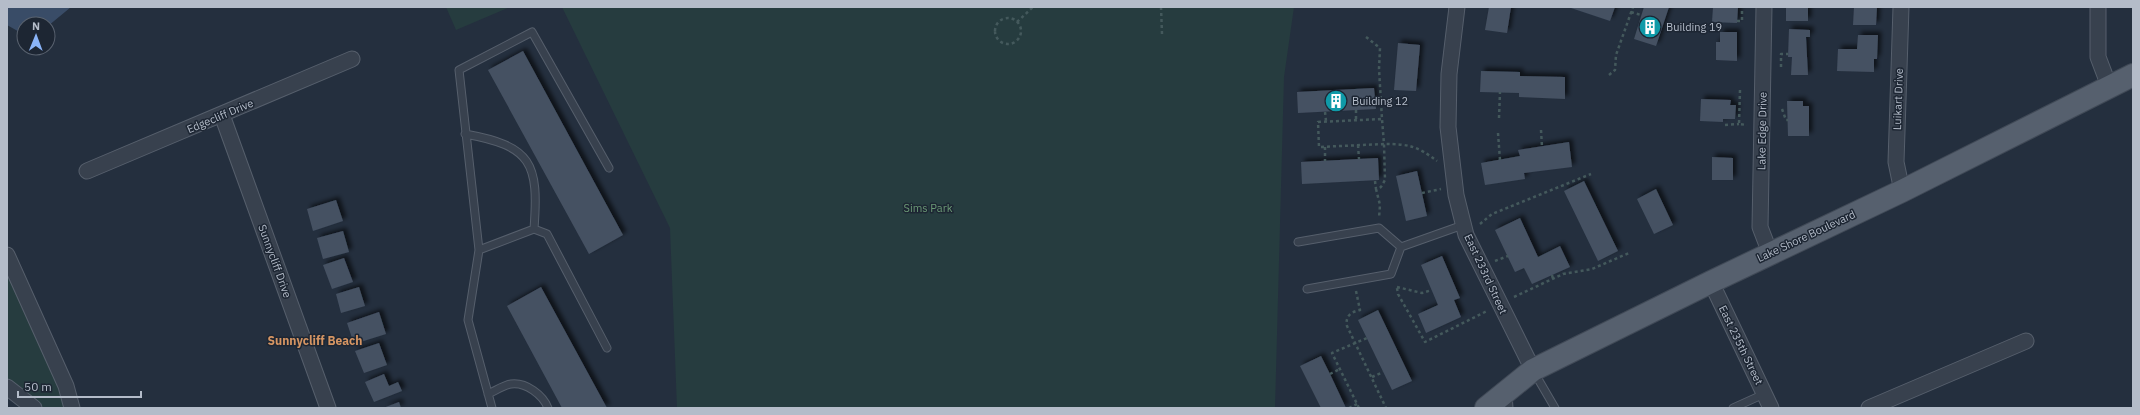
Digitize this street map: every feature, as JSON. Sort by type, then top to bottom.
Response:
[{"type":"main road","name":"Lake Shore Boulevard","points":[[1486,408],[1508,399],[1533,370],[1770,253],[1902,191],[2133,75]]},
{"type":"street","name":"East 233rd Street","points":[[1457,7],[1449,74],[1448,127],[1456,195],[1470,226],[1466,235],[1533,370]]},
{"type":"street","name":"Lake Edge Drive","points":[[1764,7],[1760,227],[1770,253]]},
{"type":"street","name":"Luikart Drive","points":[[1901,7],[1896,162],[1902,191]]},
{"type":"street","points":[[2098,7],[2098,57],[2109,86]]},
{"type":"street","name":"Edgecliff Drive","points":[[86,171],[352,59]]},
{"type":"street","name":"Sunnycliff Drive","points":[[222,115],[328,408]]},
{"type":"street","points":[[7,255],[66,386],[72,408]]},
{"type":"street","name":"East 235th Street","points":[[1711,282],[1771,408]]},
{"type":"street","points":[[1869,408],[2026,341]]},
{"type":"street","points":[[7,387],[34,408]]},
{"type":"lane","points":[[492,408],[468,320],[479,250],[459,70],[532,32],[609,168]]},
{"type":"lane","points":[[465,134],[489,138],[502,143],[525,157],[532,171],[534,185],[536,204],[534,228]]},
{"type":"lane","points":[[1401,247],[1470,226]]},
{"type":"lane","points":[[479,250],[534,228],[547,234],[607,348]]},
{"type":"lane","points":[[1298,242],[1379,228],[1401,247]]},
{"type":"lane","points":[[1307,289],[1392,274],[1401,247]]},
{"type":"lane","points":[[1533,370],[1555,408]]},
{"type":"lane","points":[[488,394],[511,384],[518,385],[532,389],[544,399],[548,408]]},
{"type":"lane","points":[[1733,408],[1764,394]]},
{"type":"path","points":[[1017,22],[1033,7]]},
{"type":"path","points":[[1161,7],[1162,34]]},
{"type":"path","points":[[1609,75],[1616,70],[1616,55],[1633,7]]},
{"type":"path","points":[[1737,21],[1742,21],[1742,7]]},
{"type":"path","points":[[1632,12],[1641,15]]},
{"type":"path","points":[[1010,18],[1017,22],[1021,30],[1019,38],[1010,43],[1002,43],[995,35],[996,26],[1002,20],[1010,18]]},
{"type":"path","points":[[1366,37],[1380,48],[1379,75],[1385,180],[1381,187],[1376,189]]},
{"type":"path","points":[[1781,68],[1782,54],[1788,54]]},
{"type":"path","points":[[1739,124],[1740,90]]},
{"type":"path","points":[[1499,118],[1500,92]]},
{"type":"path","points":[[1782,109],[1786,120],[1788,120]]},
{"type":"path","points":[[1356,110],[1356,120]]},
{"type":"path","points":[[1325,112],[1326,122]]},
{"type":"path","points":[[1382,119],[1318,122],[1319,147],[1409,144],[1423,151],[1438,162]]},
{"type":"path","points":[[1724,125],[1762,125]]},
{"type":"path","points":[[1541,130],[1542,147]]},
{"type":"path","points":[[1498,133],[1500,160]]},
{"type":"path","points":[[1358,145],[1359,159]]},
{"type":"path","points":[[1325,147],[1325,161]]},
{"type":"path","points":[[1470,226],[1492,214],[1591,174]]},
{"type":"path","points":[[1375,181],[1380,205],[1379,228]]},
{"type":"path","points":[[1422,193],[1442,189]]},
{"type":"path","points":[[1510,300],[1563,274],[1600,267],[1628,252]]},
{"type":"path","points":[[1492,262],[1508,256]]},
{"type":"path","points":[[1392,274],[1398,294],[1425,342],[1489,310]]},
{"type":"path","points":[[1552,275],[1553,279]]},
{"type":"path","points":[[1354,280],[1360,310],[1349,314],[1346,322],[1386,408]]},
{"type":"path","points":[[1397,288],[1422,293],[1432,290]]},
{"type":"path","points":[[1359,408],[1332,353],[1367,338]]},
{"type":"path","points":[[1330,374],[1340,370]]},
{"type":"path","points":[[1372,377],[1383,372]]},
{"type":"path","points":[[1349,408],[1357,404]]},
{"type":"green space","points":[[446,7],[510,7],[456,30]]},
{"type":"green space","name":"Sims Park","points":[[562,7],[1294,7],[1284,77],[1275,408],[677,408],[670,228]]},
{"type":"green space","points":[[7,255],[72,408],[34,408],[7,387]]},
{"type":"water","points":[[7,7],[71,7],[56,19],[56,16],[16,16],[16,30],[7,25]]},
{"type":"building","points":[[1489,7],[1511,7],[1507,33],[1485,30]]},
{"type":"building","points":[[1568,7],[1615,7],[1610,21]]},
{"type":"building","name":"Building 19","points":[[1644,7],[1669,7],[1656,46],[1634,39]]},
{"type":"building","points":[[1713,7],[1738,7],[1737,23],[1712,22]]},
{"type":"building","points":[[1786,7],[1808,7],[1808,21],[1786,21]]},
{"type":"building","points":[[1854,7],[1877,7],[1876,25],[1853,25]]},
{"type":"building","points":[[1789,29],[1810,30],[1810,37],[1806,37],[1808,75],[1791,75],[1792,57],[1788,57]]},
{"type":"building","points":[[1720,32],[1737,32],[1737,61],[1716,60],[1716,42],[1720,42]]},
{"type":"building","points":[[1858,35],[1878,35],[1877,59],[1874,59],[1874,72],[1837,71],[1838,49],[1857,49]]},
{"type":"building","points":[[1398,43],[1420,45],[1416,91],[1394,90]]},
{"type":"building","points":[[523,51],[623,235],[589,254],[488,70]]},
{"type":"building","points":[[1481,71],[1520,72],[1520,76],[1565,77],[1565,99],[1519,97],[1519,93],[1480,92]]},
{"type":"building","name":"Building 12","points":[[1374,88],[1376,109],[1298,113],[1297,92]]},
{"type":"building","points":[[1701,99],[1731,100],[1730,105],[1736,105],[1735,119],[1723,119],[1723,122],[1700,121]]},
{"type":"building","points":[[1787,101],[1803,101],[1803,106],[1809,106],[1809,136],[1788,136]]},
{"type":"building","points":[[1569,142],[1572,167],[1524,173],[1525,179],[1485,185],[1481,163],[1520,156],[1518,150]]},
{"type":"building","points":[[1712,157],[1733,158],[1733,180],[1712,180]]},
{"type":"building","points":[[1378,158],[1379,180],[1302,184],[1301,162]]},
{"type":"building","points":[[1417,171],[1427,216],[1406,221],[1396,176]]},
{"type":"building","points":[[1584,181],[1618,251],[1598,261],[1564,191]]},
{"type":"building","points":[[1656,189],[1673,225],[1654,234],[1637,199]]},
{"type":"building","points":[[336,200],[343,221],[313,231],[307,209]]},
{"type":"building","points":[[1520,218],[1538,257],[1560,246],[1570,267],[1532,284],[1524,268],[1515,272],[1495,230]]},
{"type":"building","points":[[343,231],[349,252],[323,259],[317,238]]},
{"type":"building","points":[[1442,256],[1460,298],[1454,300],[1461,317],[1426,333],[1418,314],[1438,305],[1421,265]]},
{"type":"building","points":[[344,258],[353,282],[332,289],[323,265]]},
{"type":"building","points":[[359,287],[365,306],[341,313],[336,294]]},
{"type":"building","points":[[541,287],[607,408],[562,408],[507,306]]},
{"type":"building","points":[[1378,310],[1412,381],[1392,390],[1358,320]]},
{"type":"building","points":[[379,312],[386,334],[354,344],[347,323]]},
{"type":"building","points":[[379,343],[387,365],[364,373],[355,351]]},
{"type":"building","points":[[1321,356],[1346,408],[1321,408],[1300,366]]},
{"type":"building","points":[[384,374],[389,386],[398,382],[402,391],[374,402],[365,382]]},
{"type":"building","points":[[399,402],[401,408],[383,408]]},
{"type":"place","name":"Building 19","points":[[1650,27]]},
{"type":"place","name":"Building 12","points":[[1336,101]]},
{"type":"district","name":"Sunnycliff Beach","points":[[315,341]]}]
